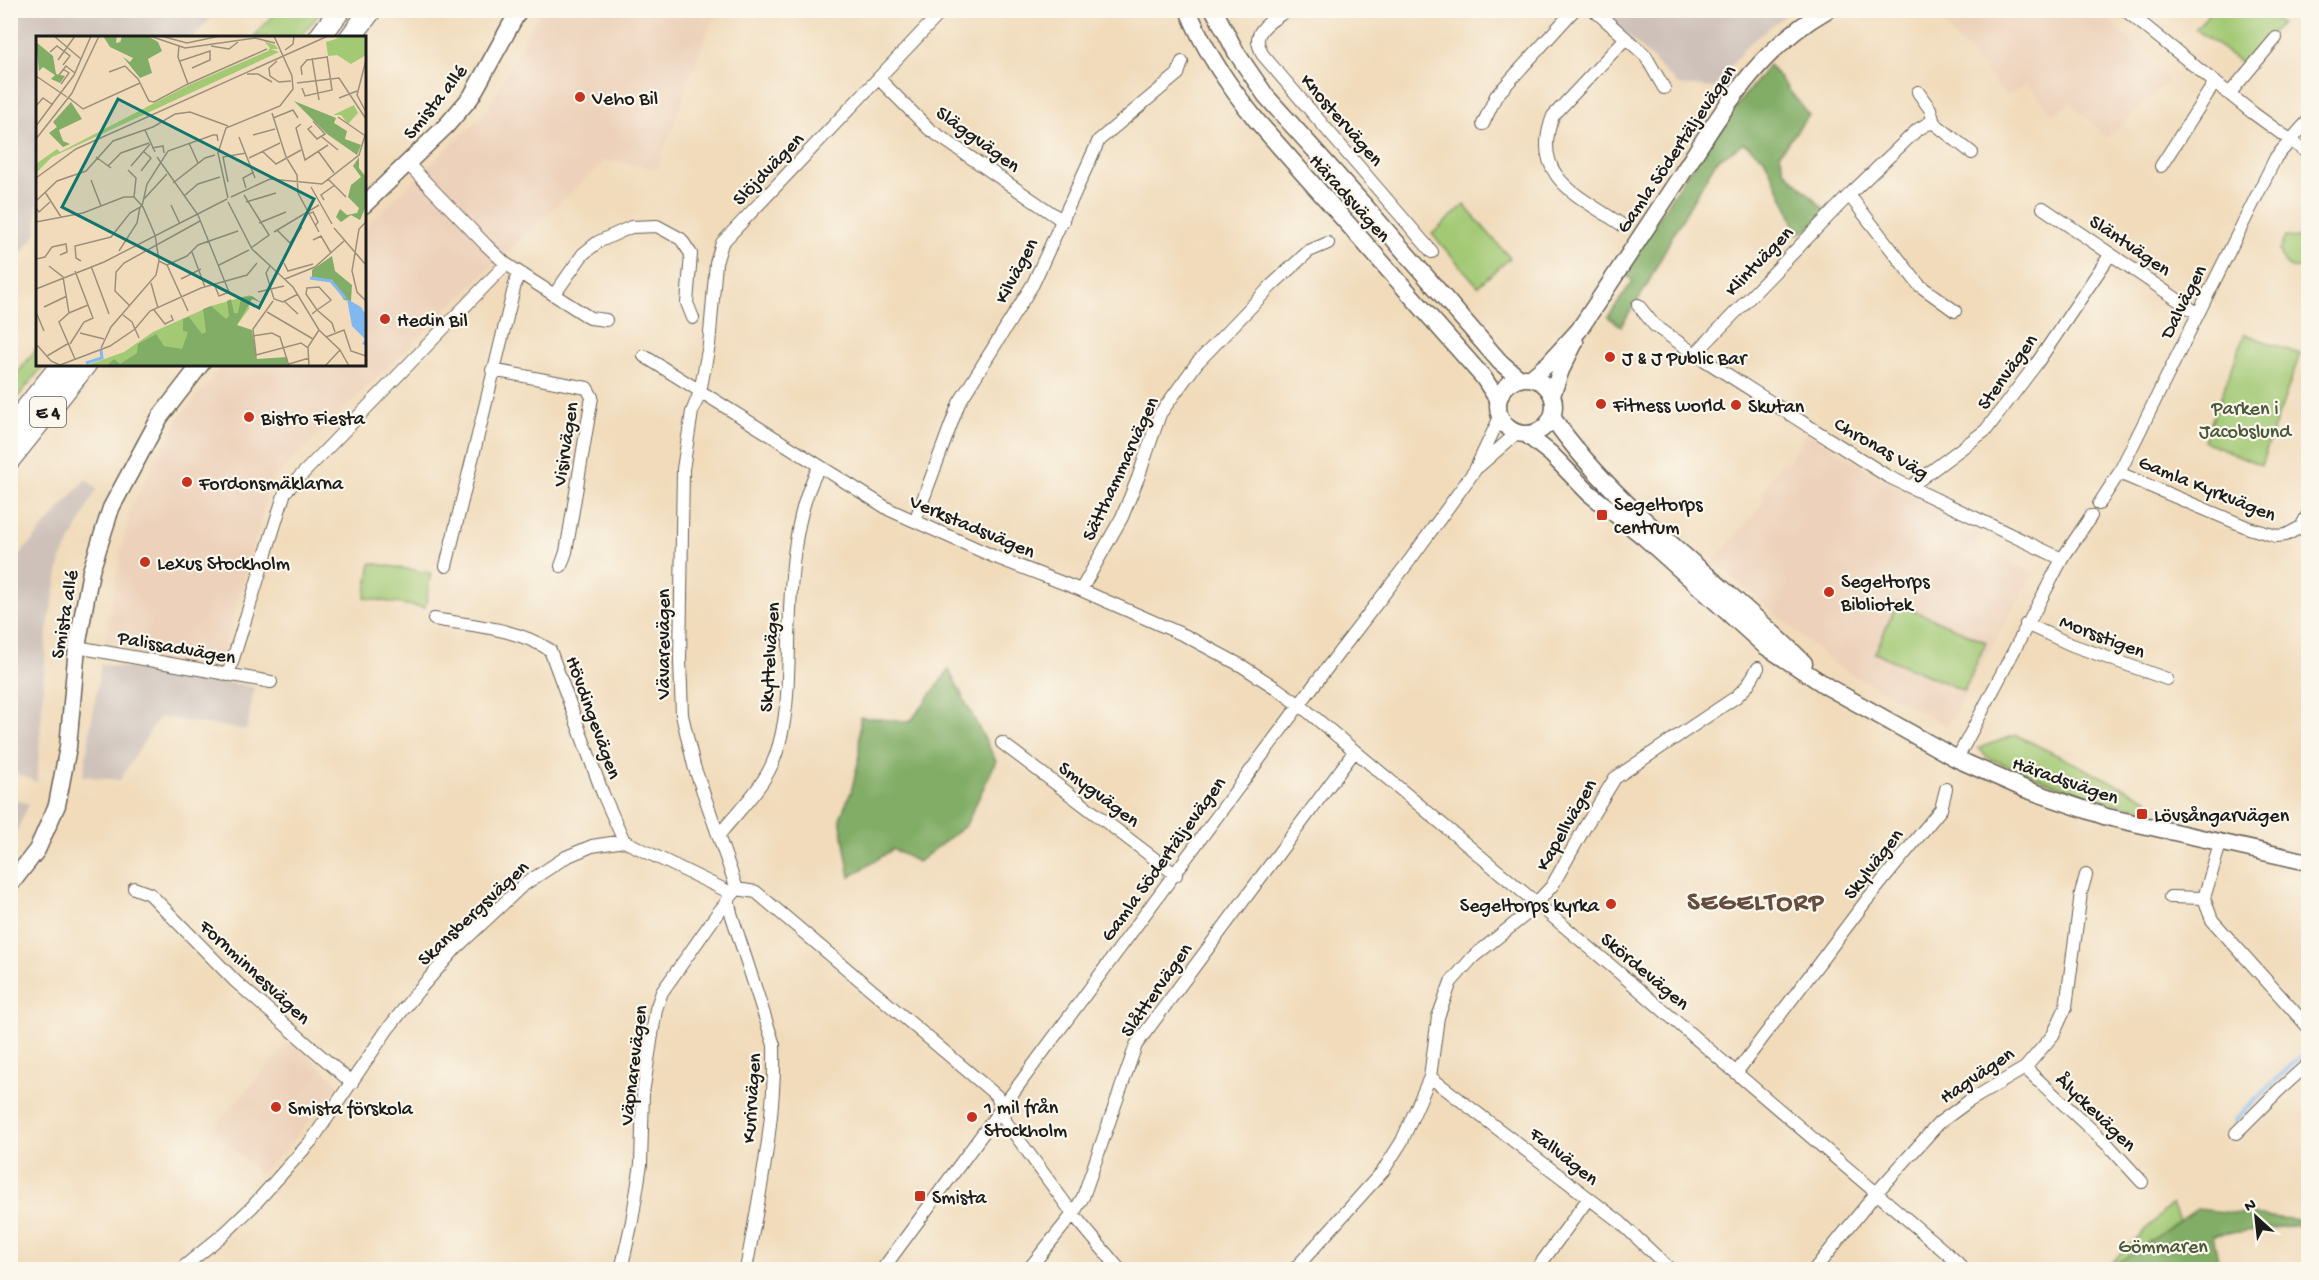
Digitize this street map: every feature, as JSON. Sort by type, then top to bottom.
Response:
[{"type":"highway","points":[[320,36],[340,10]]},
{"type":"highway","points":[[352,36],[371,10]]},
{"type":"highway","name":"E 4","points":[[10,429],[60,366]]},
{"type":"highway","name":"E 4","points":[[10,459],[84,366]]},
{"type":"street","name":"Smista allé","points":[[366,203],[446,126],[471,97],[519,10]]},
{"type":"street","name":"Slöjdvägen","points":[[700,392],[708,345],[716,263],[722,243],[943,10]]},
{"type":"street","name":"Häradsvägen","points":[[1188,10],[1197,33],[1228,86],[1483,377],[1499,409]]},
{"type":"street","name":"Häradsvägen","points":[[1215,10],[1236,52],[1266,96],[1500,362],[1526,379]]},
{"type":"street","name":"Knostervägen","points":[[1287,10],[1264,27],[1259,35],[1262,54],[1432,252]]},
{"type":"street","points":[[1484,124],[1496,96],[1574,10]]},
{"type":"street","points":[[1594,10],[1645,55],[1664,88]]},
{"type":"street","name":"Gamla Södertäljevägen","points":[[1526,379],[1549,363],[1579,330],[1744,81],[1784,39],[1827,10]]},
{"type":"street","points":[[2126,10],[2308,153]]},
{"type":"street","points":[[2230,93],[2276,38]]},
{"type":"street","points":[[1622,225],[1561,183],[1550,164],[1546,143],[1553,116],[1625,39]]},
{"type":"street","name":"Kilvägen","points":[[915,521],[959,403],[1033,284],[1099,140],[1178,74],[1182,62]]},
{"type":"street","name":"Släggvägen","points":[[879,79],[930,129],[1062,221]]},
{"type":"street","points":[[2160,166],[2216,82]]},
{"type":"street","points":[[1918,92],[1930,109],[1934,123],[1972,153]]},
{"type":"street","name":"Dalvägen","points":[[2099,504],[2119,473],[2276,157],[2308,121]]},
{"type":"street","name":"Klintvägen","points":[[1695,354],[1849,195],[1917,130],[1934,123]]},
{"type":"street","points":[[408,164],[506,264],[590,318],[606,320]]},
{"type":"street","points":[[1849,195],[1919,285],[1955,311]]},
{"type":"street","name":"Släntvägen","points":[[2043,208],[2197,313]]},
{"type":"street","points":[[554,295],[583,254],[598,242],[631,227],[657,226],[681,239],[691,254],[687,303],[693,318]]},
{"type":"street","name":"Sätthammarvägen","points":[[1082,590],[1122,517],[1161,414],[1197,363],[1272,285],[1309,251],[1328,243]]},
{"type":"street","name":"Stenvägen","points":[[1910,488],[1986,430],[2037,363],[2110,255]]},
{"type":"street","points":[[228,675],[285,492],[506,264]]},
{"type":"street","points":[[446,566],[492,370],[518,272]]},
{"type":"street","name":"Chronas Väg","points":[[1638,305],[1654,325],[1695,354],[1870,465],[1910,488],[2062,559]]},
{"type":"street","name":"Gamla Södertäljevägen","points":[[1552,396],[1561,370],[1573,350],[1579,330]]},
{"type":"street","name":"Verkstadsvägen","points":[[644,356],[890,510],[995,557],[1082,590],[1188,637],[1242,666],[1300,705]]},
{"type":"street","name":"Smista allé","points":[[10,885],[37,850],[57,805],[68,747],[77,647],[91,571],[111,508],[160,417],[199,366]]},
{"type":"street","name":"Visirvägen","points":[[492,370],[587,388],[592,397],[566,552],[561,566]]},
{"type":"street","points":[[1526,379],[1545,385],[1552,396],[1554,408],[1552,417],[1540,430],[1522,434],[1507,427],[1499,409],[1508,384],[1526,379]]},
{"type":"street","name":"Vävarevägen","points":[[700,392],[692,412],[683,469],[680,660],[682,715],[694,766],[737,889]]},
{"type":"street","name":"Gamla Södertäljevägen","points":[[882,1269],[1475,470],[1499,409]]},
{"type":"street","name":"Häradsvägen","points":[[1552,417],[1566,438],[1603,479],[1686,559],[1774,633],[1828,687]]},
{"type":"street","name":"Häradsvägen","points":[[1522,434],[1551,454],[1589,493],[1644,537],[1765,646],[1828,687],[1958,759],[2025,789],[2107,817],[2308,862]]},
{"type":"street","name":"Gamla Södertäljevägen","points":[[1475,470],[1522,434]]},
{"type":"street","name":"Skyttelvägen","points":[[719,835],[762,781],[775,759],[787,696],[789,616],[797,533],[811,481],[819,467]]},
{"type":"street","name":"Gamla Kyrkvägen","points":[[2119,473],[2249,528],[2276,537],[2286,535],[2301,527],[2308,514]]},
{"type":"street","points":[[1958,759],[2026,624],[2062,559],[2091,516]]},
{"type":"street","name":"Hövdingevägen","points":[[435,619],[510,632],[535,641],[550,650],[603,794],[624,841]]},
{"type":"street","name":"Morsstigen","points":[[2026,624],[2072,645],[2167,679]]},
{"type":"street","name":"Palissadvägen","points":[[77,647],[271,681]]},
{"type":"street","name":"Kapellvägen","points":[[1294,1269],[1383,1172],[1402,1141],[1430,1077],[1438,1017],[1451,982],[1473,957],[1537,904],[1552,886],[1615,778],[1736,697],[1747,686],[1758,668]]},
{"type":"street","name":"Skördevägen","points":[[1300,705],[1877,1192],[1963,1269]]},
{"type":"street","name":"Smygvägen","points":[[1002,743],[1176,875]]},
{"type":"street","name":"Slåttervägen","points":[[1028,1269],[1073,1214],[1083,1197],[1136,1045],[1354,752]]},
{"type":"street","name":"Skylvägen","points":[[1736,1073],[1866,901],[1941,808],[1946,789]]},
{"type":"street","points":[[624,841],[727,891],[737,889],[756,892],[998,1096],[1006,1122],[1073,1214],[1120,1269]]},
{"type":"street","name":"Skansbergsvägen","points":[[180,1269],[225,1233],[252,1207],[312,1140],[387,1030],[455,949],[522,886],[566,857],[592,846],[624,841]]},
{"type":"street","points":[[2220,843],[2204,898],[2212,920],[2308,1027]]},
{"type":"street","name":"Hagvägen","points":[[1814,1269],[1877,1192],[1939,1123],[1969,1101],[2025,1068],[2053,1035],[2066,1007],[2081,893],[2086,875]]},
{"type":"street","name":"Fornminnesvägen","points":[[134,888],[150,894],[236,982],[352,1083]]},
{"type":"street","name":"Väpnarevägen","points":[[621,1269],[632,1221],[641,1164],[644,1093],[656,1009],[662,992],[737,889]]},
{"type":"street","points":[[2170,897],[2204,898]]},
{"type":"street","name":"Kurirvägen","points":[[728,899],[774,1045],[765,1162],[746,1269]]},
{"type":"street","points":[[2236,1134],[2308,1064]]},
{"type":"street","name":"Ålyckevägen","points":[[2025,1068],[2109,1146],[2142,1182]]},
{"type":"street","name":"Fallvägen","points":[[1430,1077],[1620,1222],[1671,1269]]},
{"type":"street","points":[[1536,1269],[1588,1199]]},
{"type":"shaded area","points":[[11,10],[216,11],[195,36],[36,36],[36,234],[11,267]]},
{"type":"shaded area","points":[[540,11],[723,11],[710,25],[657,169],[605,160],[492,266],[272,480],[219,667],[104,643],[129,511],[181,415],[222,366],[366,366],[366,226],[486,112]]},
{"type":"shaded area","points":[[1604,11],[1796,11],[1784,16],[1747,45],[1714,88],[1678,85]]},
{"type":"shaded area","points":[[1933,11],[2103,11],[2169,81],[2107,138],[2071,103],[2053,115],[2027,83],[2006,96]]},
{"type":"shaded area","points":[[1807,432],[1884,480],[1984,525],[1975,547],[2034,573],[1947,726],[1835,665],[1714,561],[1761,506],[1764,489],[1782,461],[1787,464]]},
{"type":"shaded area","points":[[86,479],[97,489],[61,559],[47,631],[37,782],[11,771],[11,565]]},
{"type":"shaded area","points":[[101,664],[254,687],[247,730],[159,717],[120,780],[83,776]]},
{"type":"shaded area","points":[[10,798],[29,804],[11,844]]},
{"type":"shaded area","name":"Smista förskola","points":[[291,1040],[340,1085],[289,1145],[260,1174],[212,1129]]},
{"type":"green space","points":[[276,10],[322,11],[301,36],[255,36]]},
{"type":"green space","points":[[2212,11],[2264,11],[2281,23],[2242,63],[2195,29]]},
{"type":"green space","points":[[1769,65],[1809,115],[1780,153],[1784,170],[1826,211],[1808,229],[1797,234],[1789,210],[1764,158],[1744,143],[1716,161],[1646,287],[1621,326],[1608,317],[1633,281],[1623,272],[1705,146]]},
{"type":"green space","points":[[1464,205],[1510,258],[1478,286],[1432,234]]},
{"type":"green space","points":[[2285,237],[2297,238],[2303,244],[2305,266],[2291,268],[2282,259],[2279,250]]},
{"type":"green space","name":"Parken i Jacobslund","points":[[2245,334],[2300,354],[2261,465],[2204,441]]},
{"type":"green space","points":[[36,349],[36,366],[43,366],[11,405],[11,382]]},
{"type":"green space","points":[[371,563],[431,573],[425,608],[365,598]]},
{"type":"green space","points":[[1897,603],[1986,642],[1964,691],[1875,653]]},
{"type":"green space","points":[[949,670],[996,761],[966,825],[918,862],[893,849],[850,877],[840,818],[851,792],[859,759],[860,717],[910,722]]},
{"type":"green space","points":[[2016,735],[2149,800],[2146,809],[2095,800],[1988,758],[1978,748]]},
{"type":"green space","name":"Gömmaren","points":[[2172,1204],[2199,1269],[2104,1270]]},
{"type":"green space","points":[[2197,1209],[2308,1221],[2308,1224],[2213,1235],[2220,1269],[2109,1269]]},
{"type":"waterway","points":[[2235,1120],[2308,1049]]},
{"type":"place","name":"Veho Bil","points":[[580,97]]},
{"type":"place","name":"Hedin Bil","points":[[385,319]]},
{"type":"place","name":"J & J Public Bar","points":[[1610,357]]},
{"type":"place","name":"Fitness world","points":[[1601,404]]},
{"type":"place","name":"Skutan","points":[[1736,405]]},
{"type":"place","name":"Bistro Fiesta","points":[[249,417]]},
{"type":"place","name":"Fordonsmäklarna","points":[[187,482]]},
{"type":"place","name":"Segeltorps centrum","points":[[1602,515]]},
{"type":"place","name":"Lexus Stockholm","points":[[145,562]]},
{"type":"place","name":"Segeltorps Bibliotek","points":[[1829,592]]},
{"type":"place","name":"Lövsångarvägen","points":[[2142,814]]},
{"type":"place","name":"Segeltorps kyrka","points":[[1611,904]]},
{"type":"place","name":"Smista förskola","points":[[276,1107]]},
{"type":"place","name":"1 mil från Stockholm","points":[[972,1117]]},
{"type":"place","name":"Smista","points":[[920,1196]]},
{"type":"district","name":"SEGELTORP","points":[[1756,900]]}]
